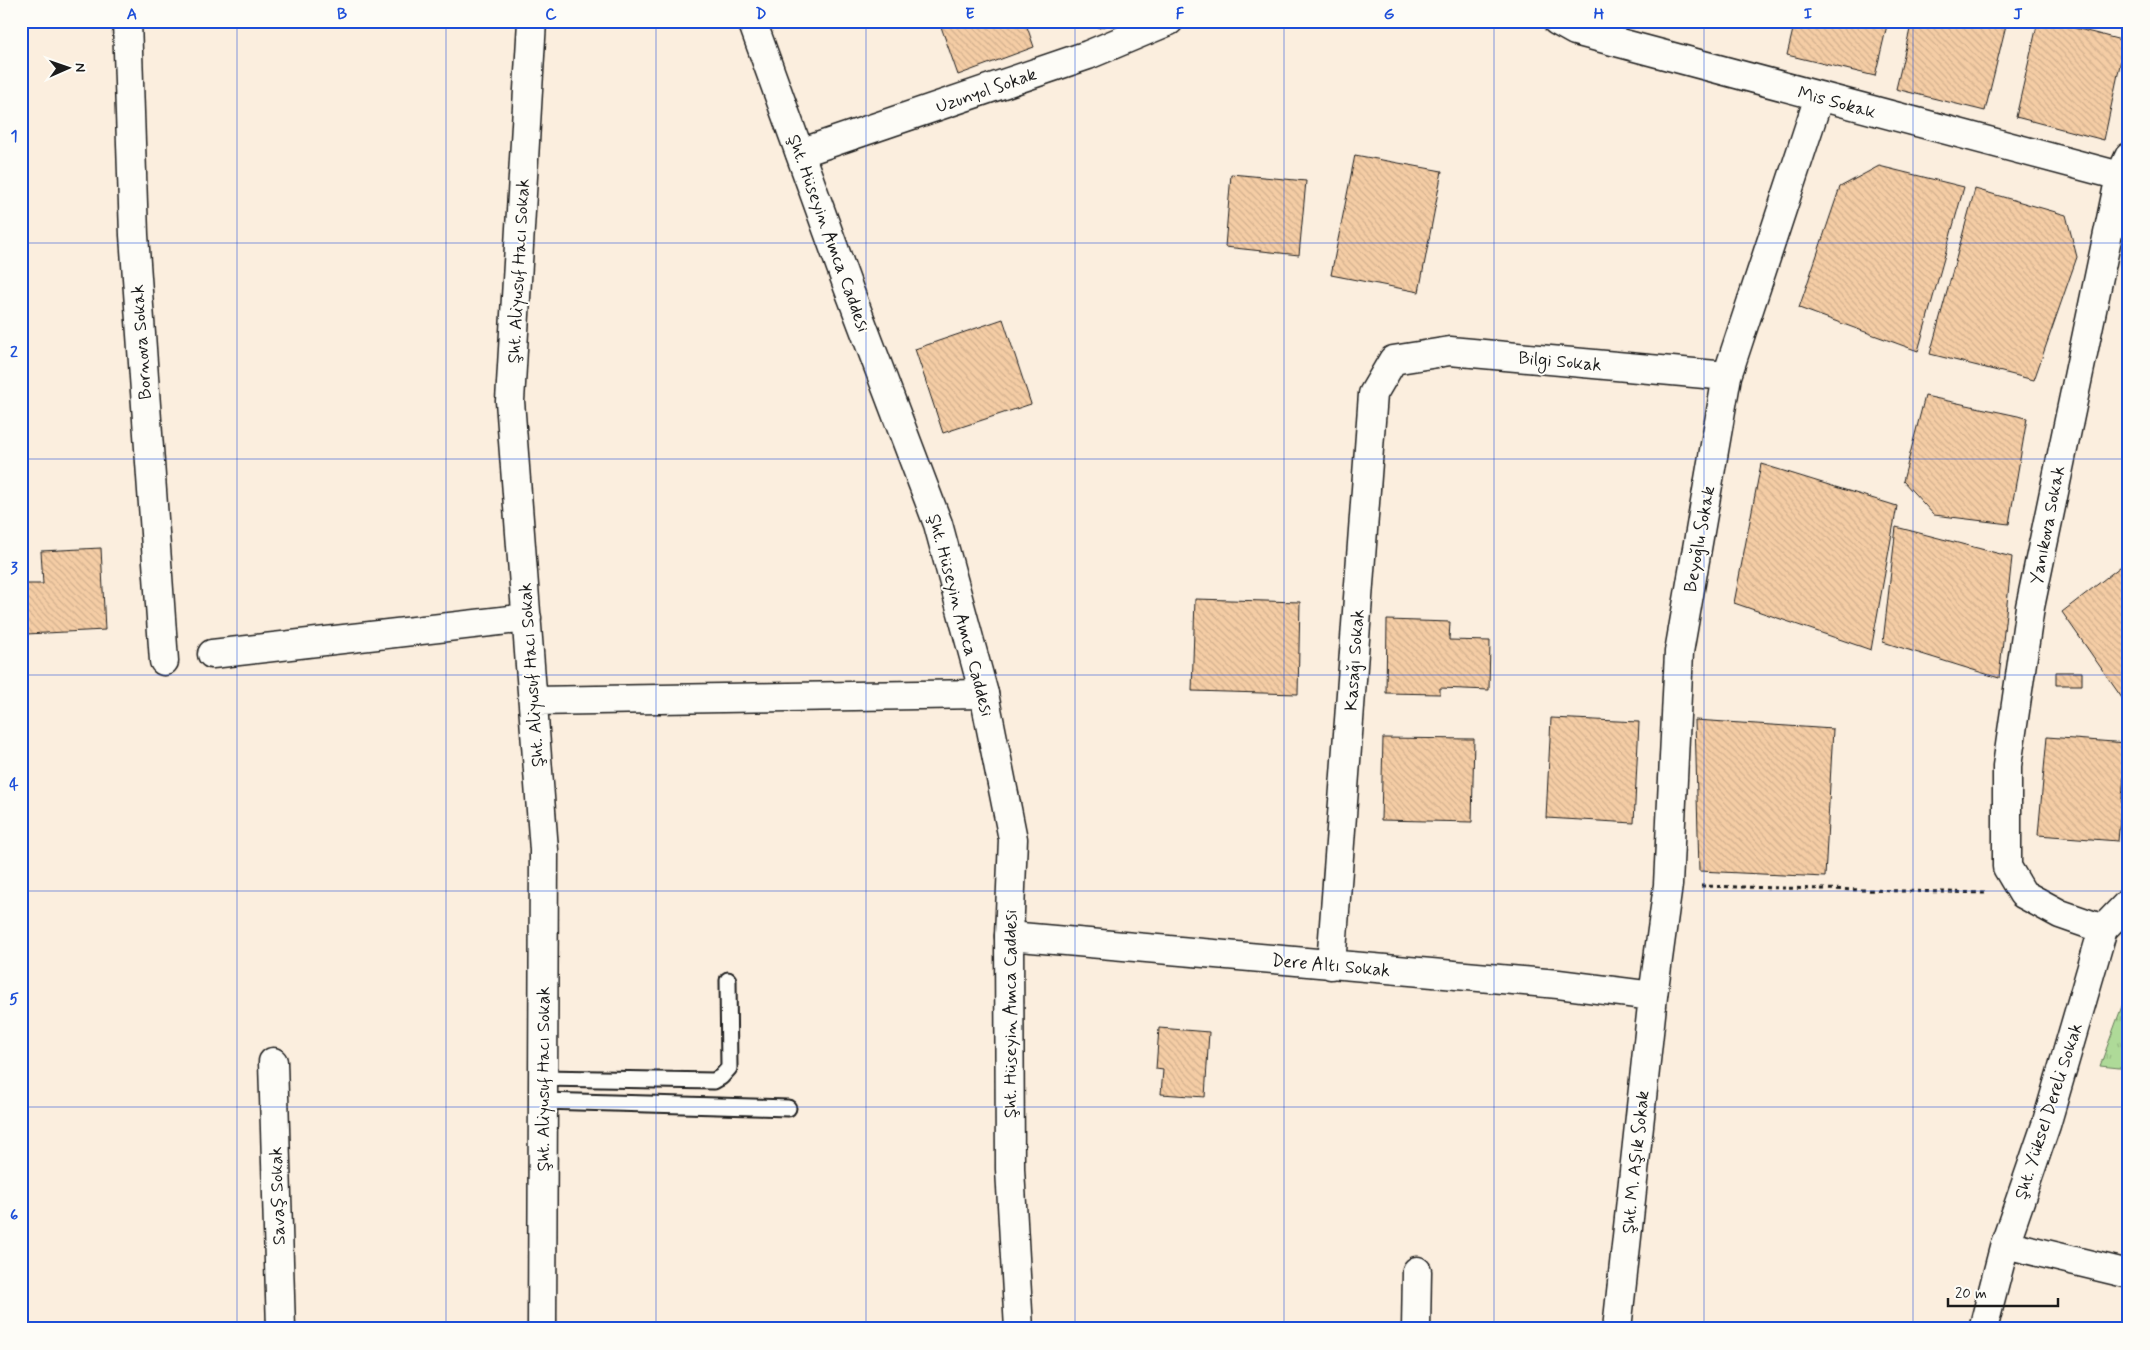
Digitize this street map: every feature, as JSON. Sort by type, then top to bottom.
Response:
[{"type":"street","name":"Bornova Sokak","points":[[127,21],[134,236],[164,661]]},
{"type":"street","name":"Şht. Aliyusuf Hacı Sokak","points":[[532,21],[510,401],[544,850],[542,1329]]},
{"type":"street","name":"Şht. Hüseyin Amca Caddesi","points":[[752,21],[848,287],[938,524],[984,694],[1013,839],[1009,936],[1010,1168],[1019,1329]]},
{"type":"street","name":"Uzunyol Sokak","points":[[800,153],[1088,55],[1169,21]]},
{"type":"street","name":"Mis Sokak","points":[[1557,21],[1575,31],[1819,97],[2124,166]]},
{"type":"street","name":"Beyoğlu Sokak","points":[[1653,996],[1668,885],[1679,652],[1727,376],[1819,97]]},
{"type":"street","name":"Yanıkova Sokak","points":[[2023,894],[2007,867],[2006,766],[2030,607],[2124,166]]},
{"type":"street","name":"Bilgi Sokak","points":[[1393,360],[1450,351],[1727,376]]},
{"type":"street","name":"Kasağı Sokak","points":[[1331,965],[1373,394],[1393,360]]},
{"type":"street","points":[[212,654],[526,618]]},
{"type":"street","points":[[533,701],[984,694]]},
{"type":"street","points":[[2023,894],[2060,914],[2103,930]]},
{"type":"street","name":"Şht. Yüksel Dereli Sokak","points":[[1983,1329],[2005,1244],[2046,1125],[2103,930],[2129,902]]},
{"type":"street","name":"Dere Altı Sokak","points":[[1009,936],[1558,984],[1653,996]]},
{"type":"street","name":"Şht. M. Aşık Sokak","points":[[1617,1329],[1653,996]]},
{"type":"street","name":"Savaş Sokak","points":[[273,1062],[281,1329]]},
{"type":"street","points":[[2005,1244],[2129,1274]]},
{"type":"street","points":[[1416,1329],[1417,1271]]},
{"type":"lane","points":[[543,1089],[714,1081],[721,1078],[729,1068],[728,980]]},
{"type":"lane","points":[[543,1089],[788,1108]]},
{"type":"path","points":[[1668,885],[2023,894]]},
{"type":"green space","points":[[2129,987],[2129,1069],[2100,1066]]},
{"type":"building","points":[[939,21],[1025,21],[1034,47],[958,75]]},
{"type":"building","points":[[1097,21],[1121,21],[1099,28]]},
{"type":"building","points":[[1795,21],[1888,21],[1875,76],[1787,55]]},
{"type":"building","points":[[1912,21],[2007,21],[1985,111],[1896,89]]},
{"type":"building","points":[[2038,21],[2048,21],[2125,41],[2104,140],[2016,117]]},
{"type":"building","points":[[1355,155],[1442,171],[1419,292],[1331,275]]},
{"type":"building","points":[[1879,166],[1964,187],[1918,351],[1799,308],[1840,187]]},
{"type":"building","points":[[1231,174],[1306,181],[1299,255],[1225,247]]},
{"type":"building","points":[[1975,189],[2066,215],[2077,257],[2034,380],[1930,354]]},
{"type":"building","points":[[1003,319],[1031,404],[943,433],[915,349]]},
{"type":"building","points":[[1925,396],[2027,418],[2009,524],[1934,515],[1903,481]]},
{"type":"building","points":[[1761,464],[1897,506],[1871,650],[1734,603]]},
{"type":"building","points":[[1896,527],[2012,557],[1999,678],[1883,642]]},
{"type":"building","points":[[101,548],[105,630],[26,634],[24,584],[43,584],[41,551]]},
{"type":"building","points":[[2129,560],[2129,708],[2062,612]]},
{"type":"building","points":[[1195,599],[1300,602],[1298,694],[1192,691]]},
{"type":"building","points":[[1387,620],[1450,622],[1449,640],[1490,641],[1489,690],[1440,688],[1440,694],[1386,693]]},
{"type":"building","points":[[2056,672],[2082,672],[2082,685],[2056,685]]},
{"type":"building","points":[[1551,718],[1639,722],[1634,823],[1546,818]]},
{"type":"building","points":[[1695,720],[1833,729],[1825,877],[1699,871]]},
{"type":"building","points":[[2047,737],[2127,743],[2118,841],[2038,835]]},
{"type":"building","points":[[1383,738],[1474,739],[1472,822],[1381,820]]},
{"type":"building","points":[[1159,1028],[1209,1032],[1205,1097],[1161,1094],[1163,1070],[1156,1069]]}]
